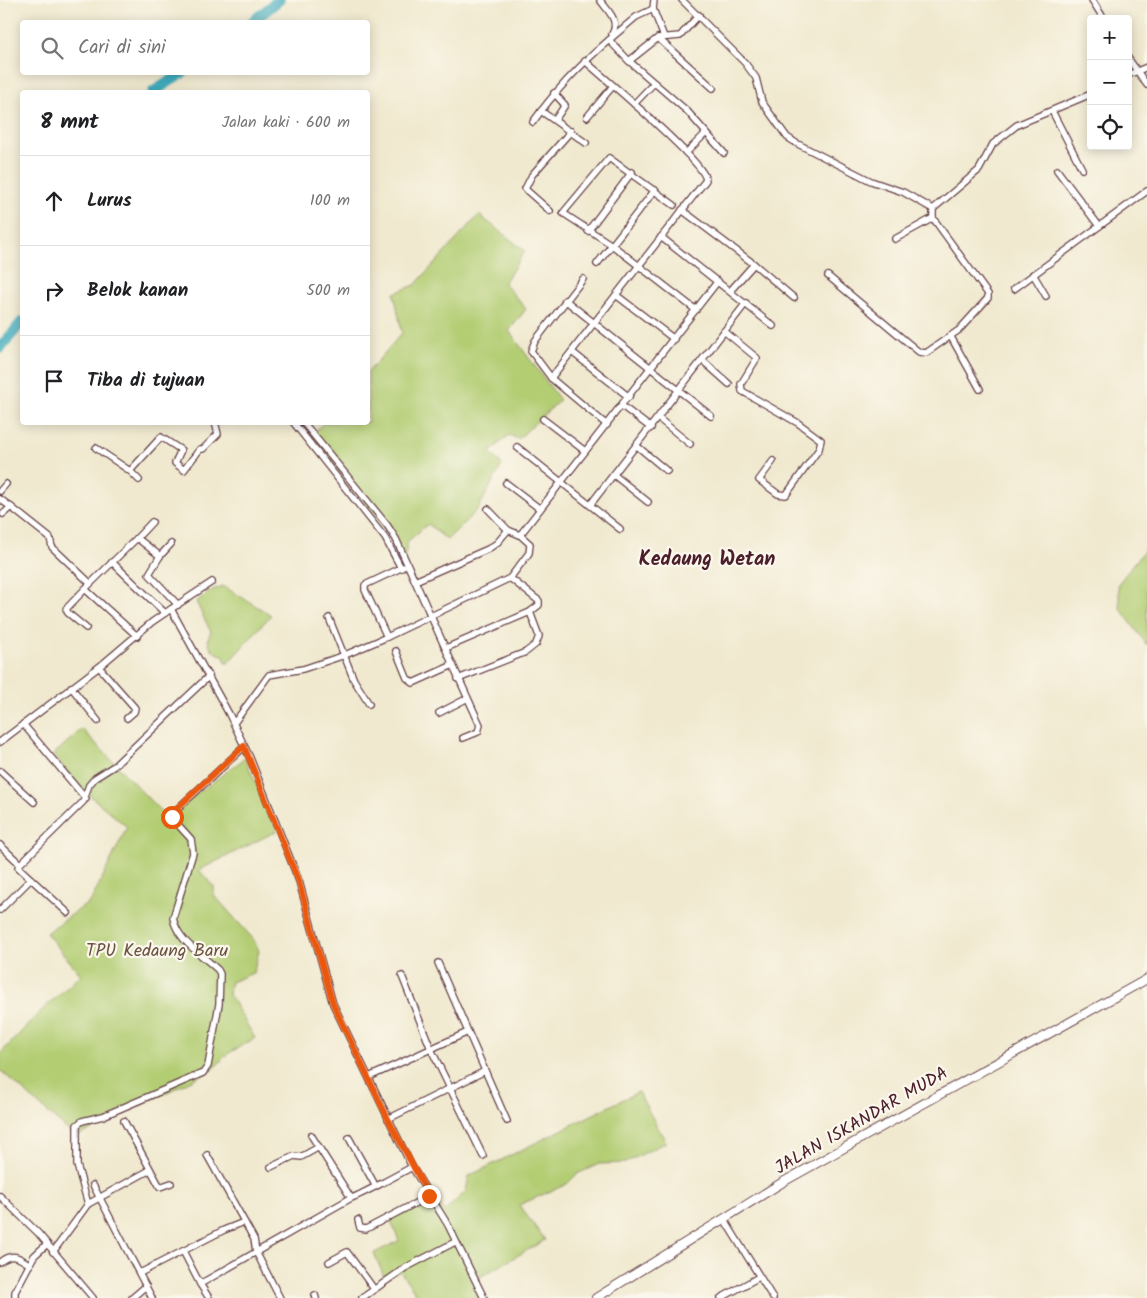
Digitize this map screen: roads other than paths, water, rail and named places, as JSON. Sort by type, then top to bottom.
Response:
[{"type":"street","points":[[600,0],[616,25],[609,40]]},
{"type":"street","points":[[654,0],[653,9],[661,38],[713,88]]},
{"type":"street","points":[[682,0],[745,63],[756,78],[762,102],[787,137],[820,156],[871,181],[903,192],[933,209]]},
{"type":"street","points":[[1092,0],[1101,15]]},
{"type":"street","points":[[533,122],[554,93],[585,61],[636,17],[653,9]]},
{"type":"street","points":[[629,60],[661,38],[680,36],[699,15]]},
{"type":"street","points":[[609,40],[654,83],[687,111],[724,153]]},
{"type":"street","points":[[1129,60],[1147,85]]},
{"type":"street","points":[[551,378],[706,180],[704,172],[686,153],[585,61]]},
{"type":"street","points":[[1132,74],[1147,67]]},
{"type":"street","points":[[634,104],[654,83]]},
{"type":"street","points":[[587,117],[613,86]]},
{"type":"street","points":[[554,93],[565,105],[556,120]]},
{"type":"street","points":[[828,276],[919,352],[926,353],[951,337],[988,298],[988,294],[933,218],[933,209],[979,170],[993,144],[1026,119],[1052,111],[1087,96]]},
{"type":"street","points":[[541,111],[586,142]]},
{"type":"street","points":[[1052,111],[1082,169]]},
{"type":"street","points":[[550,211],[524,189],[532,175],[571,131]]},
{"type":"street","points":[[686,153],[706,133]]},
{"type":"street","points":[[674,204],[632,172],[609,158],[563,212],[588,231],[612,245],[696,310]]},
{"type":"street","points":[[1057,170],[1099,226]]},
{"type":"street","points":[[588,231],[632,172]]},
{"type":"street","points":[[597,264],[655,190]]},
{"type":"street","points":[[1014,288],[1147,191]]},
{"type":"street","points":[[682,210],[754,264],[794,298]]},
{"type":"street","points":[[895,239],[933,218]]},
{"type":"street","points":[[661,238],[731,290],[773,326]]},
{"type":"street","points":[[731,290],[754,264]]},
{"type":"street","points":[[1033,274],[1046,296]]},
{"type":"street","points":[[583,279],[565,300],[531,348],[551,378],[607,425]]},
{"type":"street","points":[[520,535],[718,281]]},
{"type":"street","points":[[616,294],[674,339]]},
{"type":"street","points":[[565,300],[711,416]]},
{"type":"street","points":[[590,505],[746,304]]},
{"type":"street","points":[[724,331],[757,358],[740,384],[742,391],[798,423],[821,440],[819,449],[786,496],[778,494],[759,480],[773,461]]},
{"type":"street","points":[[951,337],[980,389]]},
{"type":"street","points":[[572,352],[629,396]]},
{"type":"street","points":[[702,360],[729,384]]},
{"type":"street","points":[[622,406],[651,428]]},
{"type":"street","points":[[658,418],[690,444]]},
{"type":"street","points":[[543,419],[585,451]]},
{"type":"street","points":[[130,471],[161,437],[181,450],[182,452],[176,463],[184,470],[200,449],[203,449],[218,434],[216,425]]},
{"type":"street","points":[[295,425],[385,538],[401,568]]},
{"type":"street","points":[[305,425],[386,525],[408,566],[454,665],[466,699],[480,729],[463,738]]},
{"type":"street","points":[[637,446],[667,471]]},
{"type":"street","points":[[517,447],[620,529]]},
{"type":"street","points":[[96,448],[130,471],[139,480]]},
{"type":"street","points":[[614,475],[648,502]]},
{"type":"street","points":[[506,483],[540,509]]},
{"type":"street","points":[[0,492],[6,484]]},
{"type":"street","points":[[0,499],[50,538],[52,548],[90,583]]},
{"type":"street","points":[[3,514],[11,507]]},
{"type":"street","points":[[234,722],[269,675],[303,669],[345,655],[387,638],[510,578],[529,554],[530,544],[520,535],[508,530],[488,509]]},
{"type":"street","points":[[86,628],[66,611],[90,583],[152,522]]},
{"type":"street","points":[[415,581],[488,549],[508,530]]},
{"type":"street","points":[[137,538],[160,556]]},
{"type":"street","points":[[170,544],[149,574],[178,605]]},
{"type":"street","points":[[112,562],[164,613]]},
{"type":"street","points":[[387,638],[365,590],[365,585],[408,566]]},
{"type":"street","points":[[446,648],[530,612],[539,605],[539,601],[510,578]]},
{"type":"street","points":[[0,742],[99,667],[164,613],[212,582]]},
{"type":"street","points":[[85,589],[137,636]]},
{"type":"street","points":[[171,609],[234,722],[244,746],[299,882],[332,1001],[412,1168],[448,1225],[484,1298]]},
{"type":"street","points":[[458,679],[531,648],[539,636],[530,612]]},
{"type":"street","points":[[329,618],[354,680],[369,704]]},
{"type":"street","points":[[396,651],[406,678],[413,683],[454,665]]},
{"type":"street","points":[[99,667],[135,708],[134,712],[127,718]]},
{"type":"street","points":[[68,913],[18,867],[86,799],[89,785],[95,778],[114,766],[209,676]]},
{"type":"street","points":[[71,687],[98,721]]},
{"type":"street","points":[[439,713],[466,699]]},
{"type":"street","points":[[23,724],[86,799]]},
{"type":"street","points":[[88,1204],[77,1165],[75,1128],[82,1121],[103,1116],[203,1073],[208,1066],[219,1004],[220,974],[175,928],[173,918],[193,854],[191,840],[173,821],[173,812],[244,746]]},
{"type":"street","points":[[0,771],[34,802]]},
{"type":"street","points":[[0,845],[20,864]]},
{"type":"street","points":[[0,910],[31,879]]},
{"type":"street","points":[[438,963],[507,1121]]},
{"type":"street","points":[[402,976],[431,1049],[483,1156]]},
{"type":"street","name":"JALAN ISKANDAR MUDA","points":[[596,1298],[783,1182],[1147,979]]},
{"type":"street","points":[[369,1077],[468,1032]]},
{"type":"street","points":[[388,1119],[485,1071]]},
{"type":"street","points":[[124,1121],[160,1187],[171,1183]]},
{"type":"street","points":[[311,1135],[351,1198]]},
{"type":"street","points":[[349,1138],[375,1185]]},
{"type":"street","points":[[271,1167],[294,1156],[300,1158],[319,1147]]},
{"type":"street","points":[[207,1155],[254,1239],[256,1252],[280,1298]]},
{"type":"street","points":[[200,1284],[351,1198],[356,1198],[375,1185],[412,1168]]},
{"type":"street","points":[[53,1252],[88,1204],[150,1170]]},
{"type":"street","points":[[93,1185],[152,1298]]},
{"type":"street","points":[[0,1196],[46,1244],[93,1298]]},
{"type":"street","points":[[358,1220],[360,1228],[366,1229],[429,1196]]},
{"type":"street","points":[[724,1219],[773,1298]]},
{"type":"street","points":[[140,1273],[224,1230],[244,1222]]},
{"type":"street","points":[[362,1298],[405,1268],[455,1242]]},
{"type":"street","points":[[15,1298],[15,1292],[36,1254],[46,1244]]},
{"type":"street","points":[[183,1251],[209,1298]]},
{"type":"street","points":[[329,1262],[347,1252],[374,1289]]},
{"type":"street","points":[[0,1262],[7,1256],[14,1255],[30,1265]]},
{"type":"street","points":[[721,1298],[759,1277]]},
{"type":"street","points":[[132,1298],[146,1286]]},
{"type":"waterway","points":[[254,20],[279,0]]},
{"type":"waterway","points":[[156,90],[179,75]]},
{"type":"waterway","points":[[0,348],[20,324]]},
{"type":"district","name":"Kedaung Wetan","points":[[707,558]]},
{"type":"park label","name":"TPU Kedaung Baru","points":[[157,950]]}]
